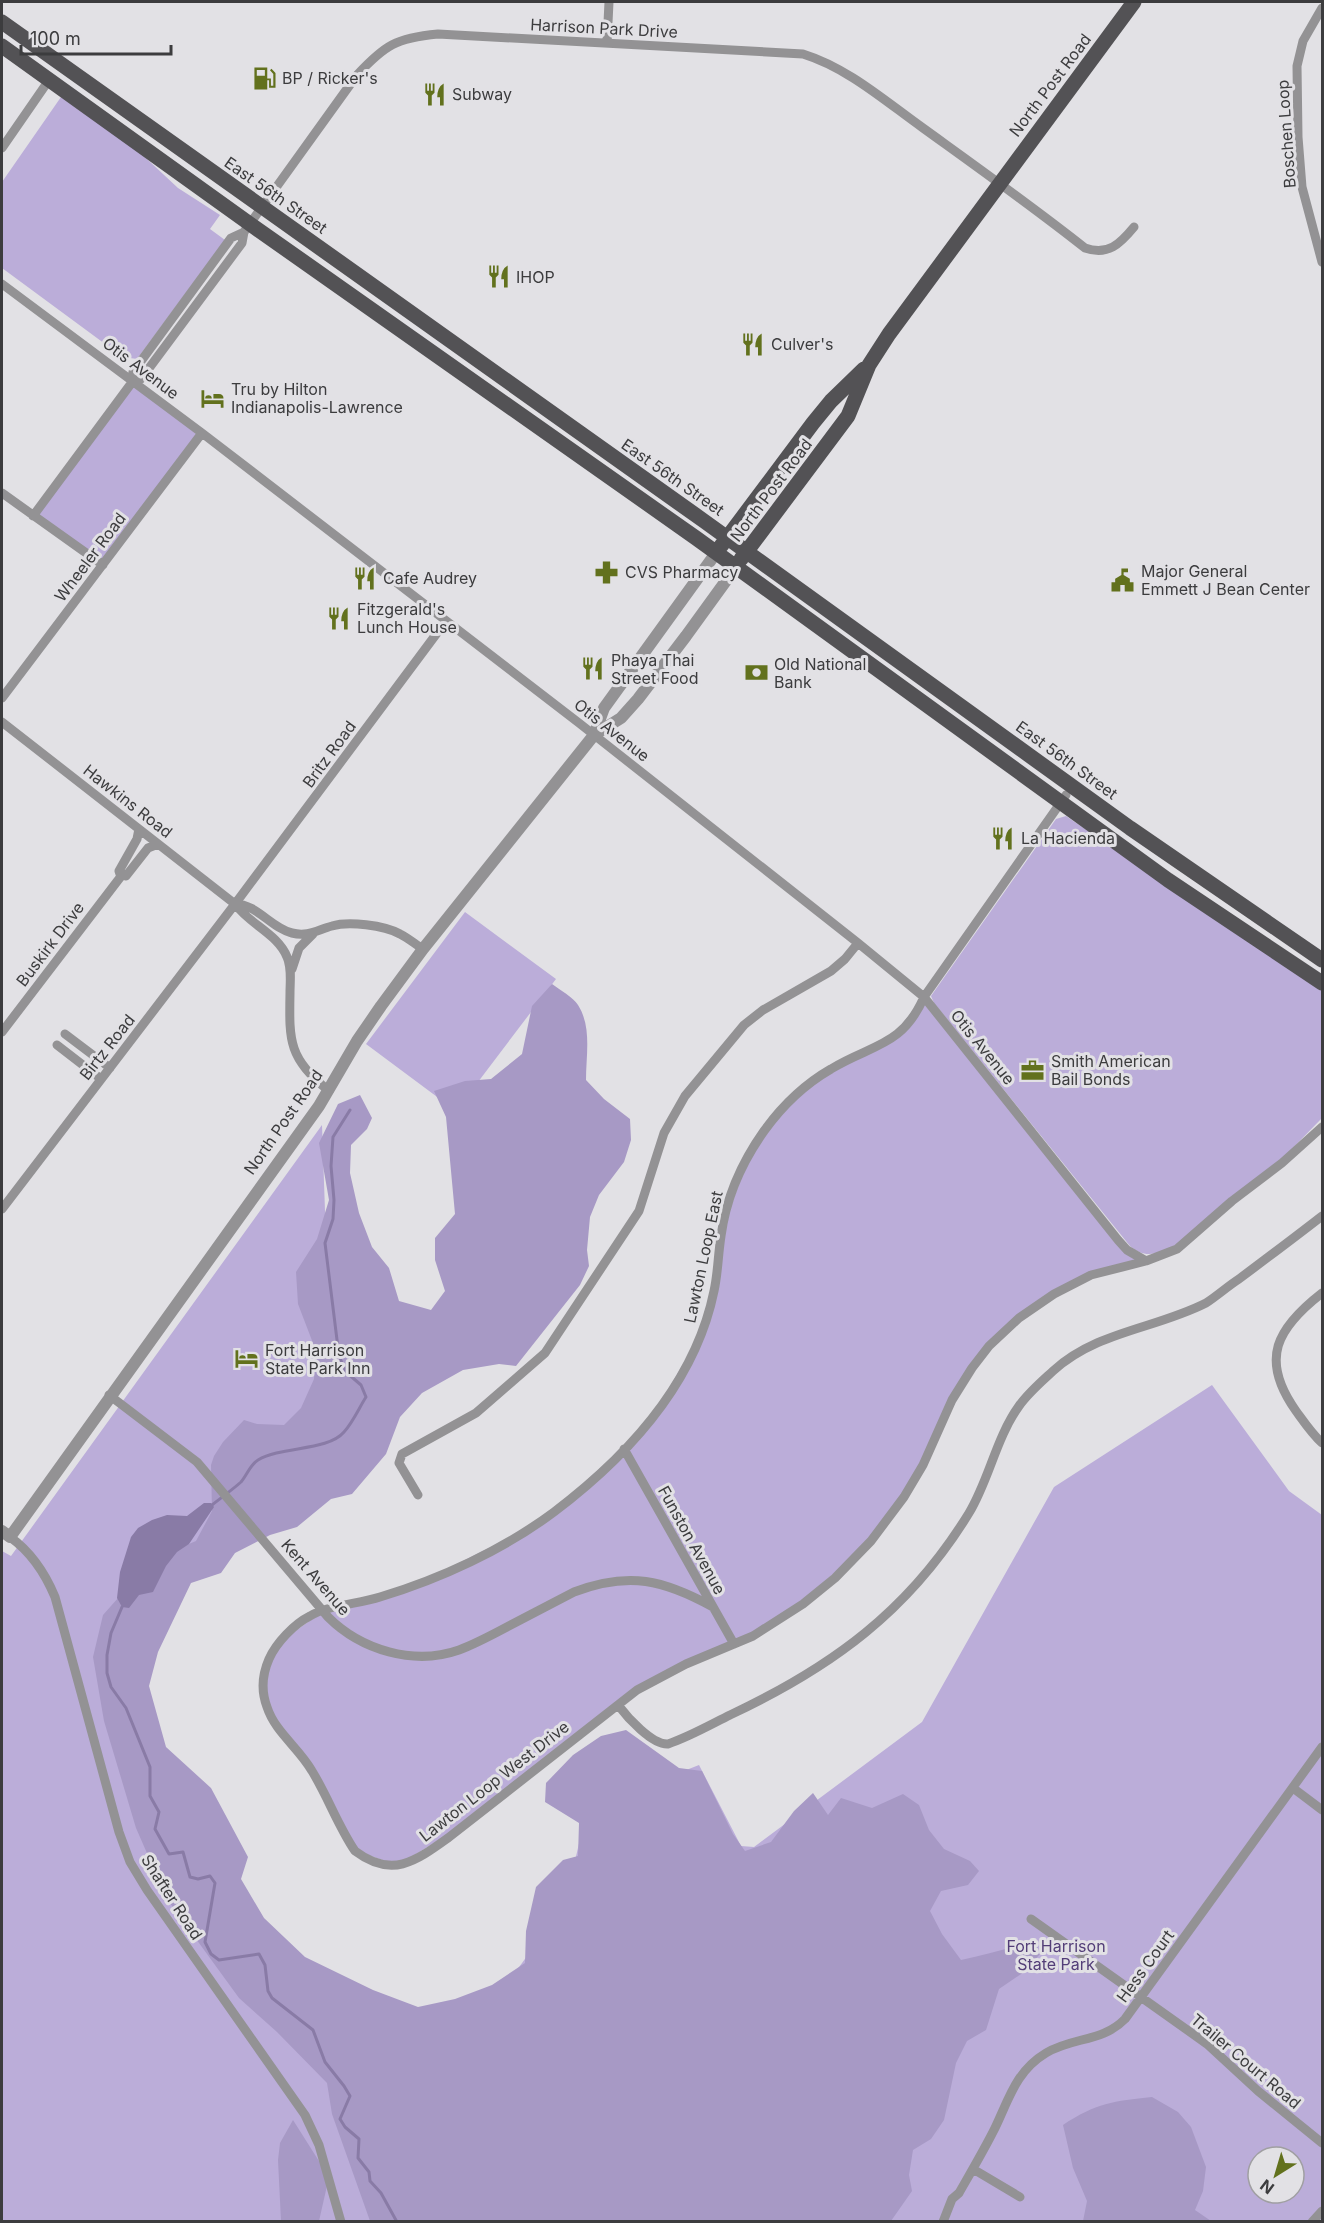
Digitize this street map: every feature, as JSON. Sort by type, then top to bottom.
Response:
[{"type":"main road","name":"North Post Road","points":[[716,553],[825,408],[869,365],[999,183],[1134,2]]},
{"type":"main road","name":"East 56th Street","points":[[2,22],[156,133],[253,220],[500,376],[1130,828],[1323,960]]},
{"type":"main road","name":"East 56th Street","points":[[2,46],[253,220],[426,347],[1063,799],[1216,914],[1323,983]]},
{"type":"main road","points":[[49,80],[60,76],[156,133]]},
{"type":"main road","points":[[426,347],[437,347],[490,379],[500,376]]},
{"type":"main road","name":"North Post Road","points":[[736,567],[848,416],[869,365]]},
{"type":"main road","points":[[522,415],[527,410],[532,410],[561,430],[570,433],[578,432]]},
{"type":"street","points":[[607,43],[609,2]]},
{"type":"street","name":"Boschen Loop","points":[[1323,8],[1303,41],[1297,66],[1298,137],[1302,187],[1323,262]]},
{"type":"street","name":"Harrison Park Drive","points":[[33,516],[133,381],[133,372],[224,247],[231,238],[253,220],[357,75],[376,55],[399,41],[438,34],[794,53],[811,57],[854,79],[1089,250],[1104,251],[1113,248],[1122,242],[1134,227]]},
{"type":"street","points":[[2,148],[49,80]]},
{"type":"street","name":"Otis Avenue","points":[[2,284],[202,433],[594,735],[858,943],[924,998],[1118,1240],[1127,1250],[1146,1261]]},
{"type":"street","name":"Wheeler Road","points":[[2,699],[202,433]]},
{"type":"street","points":[[2,493],[103,565]]},
{"type":"street","name":"North Post Road","points":[[6,1534],[329,1091],[362,1033],[423,949],[594,735],[604,708],[716,553]]},
{"type":"street","name":"North Post Road","points":[[594,735],[621,718],[638,699],[736,567]]},
{"type":"street","name":"Britz Road","points":[[235,904],[446,621]]},
{"type":"street","name":"Hawkins Road","points":[[2,722],[235,904],[242,914],[285,951],[290,973],[292,1045],[298,1059],[308,1072],[329,1091]]},
{"type":"street","name":"Lawton Loop East","points":[[323,1611],[368,1601],[412,1586],[511,1539],[539,1523],[576,1494],[646,1427],[669,1398],[696,1349],[705,1327],[714,1291],[726,1209],[740,1171],[759,1138],[784,1107],[815,1079],[902,1032],[915,1017],[924,998],[1063,799]]},
{"type":"street","name":"Buskirk Drive","points":[[122,875],[119,871],[137,839],[139,829]]},
{"type":"street","name":"Buskirk Drive","points":[[2,1032],[122,875],[126,876],[148,848],[158,844]]},
{"type":"street","name":"Hawkins Road","points":[[235,904],[245,904],[284,930],[294,933],[313,934],[341,924],[383,928],[399,933],[423,949]]},
{"type":"street","name":"Birtz Road","points":[[2,1209],[235,904]]},
{"type":"street","points":[[290,973],[299,948],[313,934]]},
{"type":"street","points":[[418,1495],[399,1463],[402,1454],[476,1413],[545,1353],[639,1211],[666,1128],[677,1107],[691,1088],[744,1025],[763,1010],[831,971],[858,943]]},
{"type":"street","points":[[65,1034],[110,1068]]},
{"type":"street","points":[[57,1045],[101,1079]]},
{"type":"street","name":"Lawton Loop West Drive","points":[[323,1611],[304,1619],[274,1649],[264,1674],[265,1701],[276,1725],[313,1771],[349,1842],[356,1851],[376,1864],[401,1865],[430,1851],[618,1705],[662,1676],[762,1631],[803,1604],[842,1572],[871,1541],[913,1481],[964,1380],[1007,1328],[1034,1306],[1070,1284],[1107,1270],[1170,1253],[1184,1244],[1232,1201],[1282,1163],[1323,1127]]},
{"type":"street","points":[[618,1705],[655,1741],[668,1744],[762,1700],[839,1654],[867,1633],[901,1602],[948,1543],[980,1493],[1013,1416],[1030,1392],[1066,1360],[1083,1349],[1114,1335],[1158,1322],[1206,1302],[1323,1216]]},
{"type":"street","points":[[1323,1293],[1297,1313],[1289,1323],[1281,1340],[1276,1361],[1278,1377],[1285,1395],[1314,1436],[1323,1443]]},
{"type":"street","name":"Kent Avenue","points":[[109,1395],[190,1455],[205,1470],[337,1626],[359,1641],[380,1650],[413,1656],[445,1654],[472,1645],[566,1596],[601,1583],[624,1580],[661,1584],[692,1595],[713,1607]]},
{"type":"street","name":"Funston Avenue","points":[[624,1449],[734,1644]]},
{"type":"street","name":"Shafter Road","points":[[6,1534],[35,1561],[48,1580],[55,1597],[119,1832],[130,1862],[147,1890],[305,2115],[324,2158],[341,2222]]},
{"type":"street","name":"Hess Court","points":[[943,2222],[952,2199],[959,2193],[996,2127],[1010,2092],[1030,2065],[1058,2047],[1095,2038],[1110,2031],[1125,2019],[1323,1748]]},
{"type":"street","points":[[1293,1788],[1323,1810]]},
{"type":"street","name":"Trailer Court Road","points":[[1031,1919],[1215,2051],[1258,2091],[1323,2143]]},
{"type":"street","points":[[973,2169],[1020,2198]]},
{"type":"street","points":[[1312,2222],[1323,2211]]},
{"type":"green space","points":[[61,97],[134,147],[178,188],[220,215],[210,229],[225,240],[137,359],[130,358],[122,361],[120,355],[2,268],[2,182]]},
{"type":"green space","points":[[133,381],[202,433],[103,565],[33,516]]},
{"type":"green space","points":[[1066,816],[1322,990],[1322,1118],[1283,1158],[1177,1245],[1153,1254],[1142,1253],[1130,1246],[934,1003],[931,996],[1056,819]]},
{"type":"green space","points":[[465,912],[556,979],[456,1111],[366,1044]]},
{"type":"green space","points":[[924,997],[1118,1240],[1146,1261],[1113,1268],[1034,1306],[977,1361],[923,1465],[871,1541],[784,1617],[662,1676],[462,1826],[398,1865],[355,1851],[326,1797],[277,1727],[263,1685],[279,1643],[323,1611],[413,1586],[539,1523],[646,1427],[705,1327],[721,1236],[749,1154],[801,1090],[890,1039]]},
{"type":"green space","name":"Fort Harrison State Park","points":[[322,1125],[325,1211],[339,1356],[188,1578],[150,1661],[142,1717],[311,1997],[449,2014],[514,1974],[565,1904],[587,1809],[699,1765],[741,1846],[754,1847],[922,1722],[1054,1487],[1212,1385],[1289,1491],[1322,1515],[1322,2221],[2,2221],[2,1551],[11,1556]]},
{"type":"shaded area","points":[[552,984],[573,999],[585,1022],[587,1032],[586,1080],[604,1099],[630,1119],[631,1140],[624,1162],[599,1195],[590,1217],[587,1250],[589,1266],[580,1285],[516,1366],[499,1364],[463,1370],[422,1393],[400,1417],[386,1454],[352,1494],[331,1499],[297,1527],[270,1535],[235,1553],[221,1573],[191,1583],[158,1652],[149,1686],[166,1747],[211,1788],[248,1857],[241,1879],[264,1918],[305,1957],[373,1990],[418,2007],[455,1999],[492,1985],[525,1963],[526,1931],[536,1887],[563,1860],[578,1856],[579,1823],[545,1802],[546,1783],[573,1755],[601,1736],[626,1730],[679,1768],[702,1771],[733,1834],[745,1851],[771,1842],[794,1811],[813,1793],[828,1815],[841,1798],[872,1808],[903,1794],[919,1805],[929,1830],[944,1849],[970,1861],[979,1871],[968,1885],[941,1891],[930,1911],[942,1934],[961,1960],[1036,1944],[1040,1954],[1024,1972],[999,1989],[986,2030],[967,2041],[956,2063],[944,2120],[931,2139],[913,2150],[909,2175],[912,2191],[891,2221],[370,2221],[332,2114],[327,2083],[277,2032],[239,1998],[167,1899],[136,1828],[104,1721],[93,1657],[103,1615],[134,1580],[165,1554],[196,1541],[212,1511],[211,1465],[223,1442],[244,1420],[257,1424],[284,1425],[301,1408],[314,1379],[316,1351],[298,1304],[296,1272],[317,1239],[329,1200],[319,1143],[338,1104],[360,1095],[372,1118],[367,1129],[351,1145],[350,1173],[359,1213],[372,1247],[389,1268],[399,1301],[431,1310],[445,1291],[435,1260],[435,1238],[455,1214],[446,1117],[434,1091],[465,1081],[491,1079],[522,1054],[532,1006]]},
{"type":"shaded area","points":[[204,1503],[211,1503],[214,1507],[189,1544],[177,1552],[166,1566],[153,1592],[139,1595],[129,1608],[122,1607],[117,1598],[120,1572],[131,1537],[138,1528],[167,1515],[187,1516]]},
{"type":"shaded area","points":[[1152,2097],[1178,2112],[1191,2127],[1206,2167],[1203,2191],[1195,2210],[1211,2221],[1083,2221],[1087,2201],[1073,2168],[1063,2125],[1085,2112],[1106,2104]]},
{"type":"shaded area","points":[[293,2120],[329,2177],[319,2221],[281,2221],[278,2160],[280,2143]]},
{"type":"waterway","points":[[212,1505],[241,1482],[258,1460],[279,1452],[316,1446],[337,1438],[350,1424],[366,1397],[361,1385],[346,1372],[339,1356],[325,1243],[333,1219],[331,1166],[333,1137],[350,1110]]},
{"type":"waterway","points":[[122,1607],[111,1633],[107,1673],[111,1687],[126,1708],[150,1767],[150,1796],[159,1812],[155,1829],[169,1854],[183,1852],[190,1877],[198,1879],[210,1876],[215,1883],[205,1942],[211,1954],[219,1960],[259,1954],[265,1965],[268,1991],[272,1998],[313,2030],[325,2062],[350,2096],[340,2119],[345,2127],[359,2139],[358,2158],[369,2172],[370,2181],[381,2193],[397,2222]]},
{"type":"place","name":"BP / Ricker's","points":[[264,78]]},
{"type":"place","name":"Subway","points":[[434,94]]},
{"type":"place","name":"IHOP","points":[[498,277]]},
{"type":"place","name":"Culver's","points":[[753,344]]},
{"type":"place","name":"Tru by Hilton Indianapolis-Lawrence","points":[[213,398]]},
{"type":"place","name":"CVS Pharmacy","points":[[607,572]]},
{"type":"place","name":"Cafe Audrey","points":[[365,578]]},
{"type":"place","name":"Major General Emmett J Bean Center","points":[[1123,580]]},
{"type":"place","name":"Fitzgerald's Lunch House","points":[[339,618]]},
{"type":"place","name":"Phaya Thai Street Food","points":[[593,669]]},
{"type":"place","name":"Old National Bank","points":[[756,673]]},
{"type":"place","name":"La Hacienda","points":[[1003,838]]},
{"type":"place","name":"Smith American Bail Bonds","points":[[1033,1070]]},
{"type":"place","name":"Fort Harrison State Park Inn","points":[[247,1359]]}]
